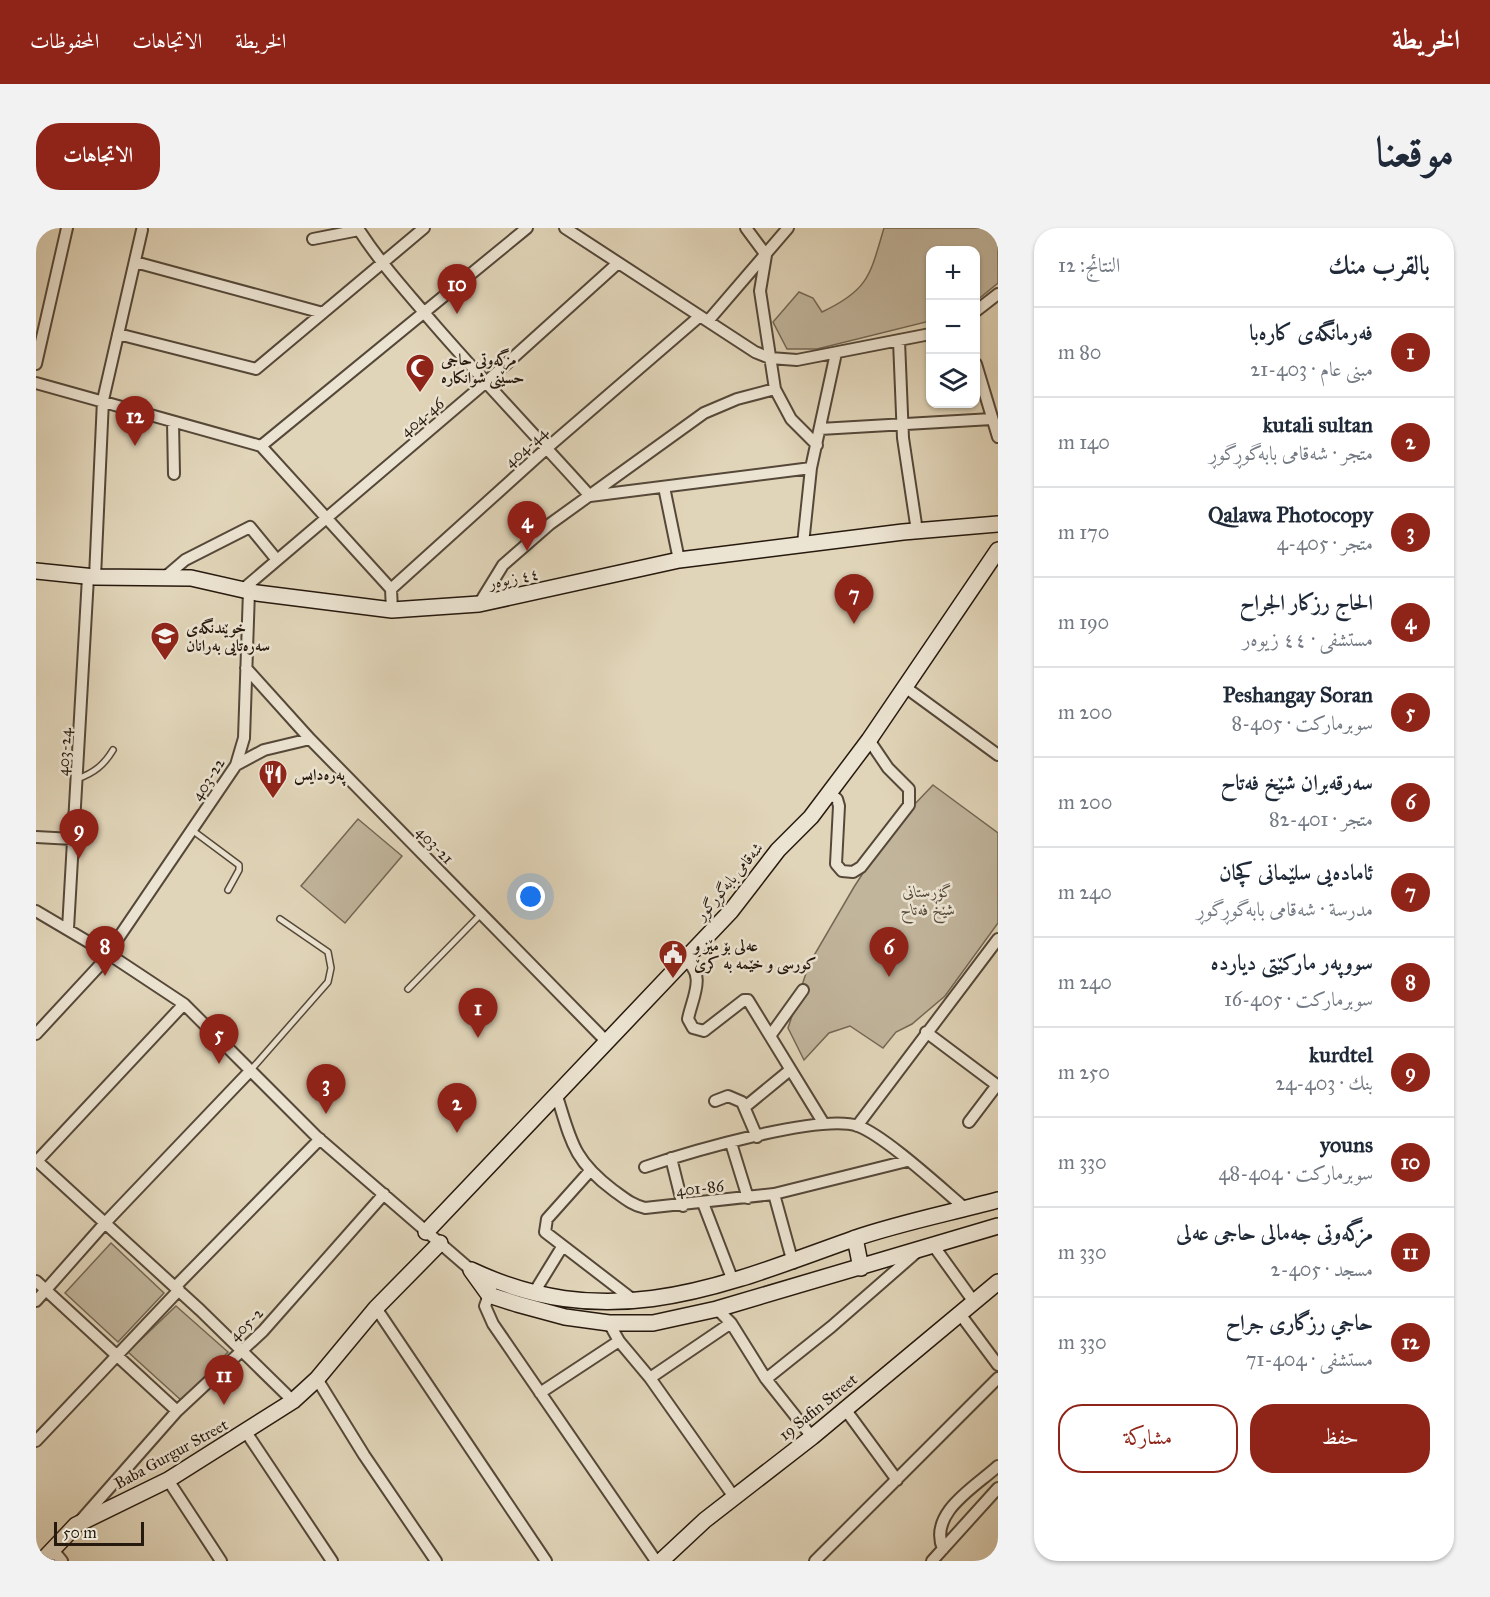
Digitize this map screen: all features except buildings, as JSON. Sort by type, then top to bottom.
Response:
[{"type":"street","points":[[36,364],[67,228]]},
{"type":"street","points":[[118,334],[256,369],[424,228]]},
{"type":"street","points":[[261,446],[527,228]]},
{"type":"street","points":[[565,228],[755,352],[770,358],[797,360],[926,335]]},
{"type":"street","points":[[746,228],[766,255],[760,291],[775,389],[791,419],[817,444]]},
{"type":"street","name":"404-44","points":[[391,589],[547,448],[704,319],[766,255],[788,228]]},
{"type":"street","name":"403-24","points":[[68,929],[103,400],[142,229]]},
{"type":"street","points":[[313,239],[359,230],[381,264],[485,383],[590,496]]},
{"type":"street","points":[[135,262],[323,313]]},
{"type":"street","name":"404-46","points":[[246,590],[277,560],[485,383],[618,263]]},
{"type":"street","points":[[980,307],[998,294]]},
{"type":"street","points":[[899,341],[903,425],[917,531]]},
{"type":"street","points":[[803,544],[804,516],[811,468],[836,353]]},
{"type":"street","points":[[980,380],[998,437]]},
{"type":"street","points":[[36,383],[261,446],[391,589],[392,610]]},
{"type":"street","points":[[478,604],[503,565],[550,524],[704,413],[737,399],[775,389]]},
{"type":"street","points":[[820,429],[992,419]]},
{"type":"street","points":[[173,422],[174,474]]},
{"type":"street","points":[[590,496],[811,468]]},
{"type":"street","points":[[664,487],[679,560]]},
{"type":"street","name":"٤٤ زیوەر","points":[[36,572],[91,577],[190,578],[246,590],[392,610],[478,604],[679,560],[917,531],[998,524]]},
{"type":"street","points":[[164,578],[185,560],[250,527],[277,560]]},
{"type":"street","name":"شەقامی بابەگوڕگوڕ","points":[[426,1232],[731,911],[778,850],[811,817],[869,740],[998,550]]},
{"type":"street","name":"403-22","points":[[36,1034],[100,965],[236,765],[244,738],[246,590]]},
{"type":"street","name":"403-21","points":[[246,668],[310,739],[606,1041]]},
{"type":"street","points":[[905,687],[998,755]]},
{"type":"street","points":[[236,765],[264,750],[310,739]]},
{"type":"street","points":[[829,793],[837,799],[838,806],[836,864],[842,871],[853,872],[861,867],[909,805],[910,798],[909,789],[888,768],[869,740]]},
{"type":"street","points":[[36,837],[73,839]]},
{"type":"street","points":[[36,911],[108,953],[184,1004],[320,1139],[471,1270],[489,1295],[565,1317],[609,1323],[653,1323],[717,1309],[998,1226]]},
{"type":"street","points":[[857,1126],[998,939]]},
{"type":"street","points":[[683,959],[692,965],[698,978],[688,1019],[693,1028],[704,1030],[747,1000],[824,1124]]},
{"type":"street","points":[[770,1036],[803,990]]},
{"type":"street","points":[[184,1004],[37,1160],[177,1288],[293,1401]]},
{"type":"street","points":[[926,1032],[997,1086],[969,1122]]},
{"type":"street","points":[[745,1107],[790,1070]]},
{"type":"street","points":[[36,1300],[105,1223],[250,1071]]},
{"type":"street","name":"401-86","points":[[556,1093],[575,1152],[589,1172],[633,1205],[651,1208],[683,1206],[774,1194],[907,1161]]},
{"type":"street","points":[[715,1101],[733,1096],[745,1107],[757,1137]]},
{"type":"street","points":[[645,1167],[731,1143],[824,1124],[857,1126],[872,1133],[966,1209]]},
{"type":"street","points":[[36,1440],[320,1139]]},
{"type":"street","points":[[731,1143],[748,1198]]},
{"type":"street","points":[[671,1158],[683,1206]]},
{"type":"street","points":[[589,1172],[547,1220],[544,1228],[547,1235],[636,1302]]},
{"type":"street","name":"405-2","points":[[76,1525],[177,1411],[262,1331],[384,1194]]},
{"type":"street","points":[[774,1194],[793,1263]]},
{"type":"street","points":[[471,1270],[496,1281],[588,1302],[636,1302],[733,1281],[793,1263],[855,1238],[998,1200]]},
{"type":"street","points":[[704,1203],[733,1281]]},
{"type":"street","points":[[855,1238],[861,1268]]},
{"type":"street","name":"Baba Gurgur Street","points":[[52,1557],[76,1525],[168,1480],[293,1401],[317,1379],[376,1308],[440,1243]]},
{"type":"street","points":[[535,1291],[562,1246]]},
{"type":"street","points":[[927,1247],[974,1302]]},
{"type":"street","points":[[766,1379],[927,1247]]},
{"type":"street","points":[[36,1281],[117,1353],[177,1411]]},
{"type":"street","points":[[496,1281],[485,1310],[540,1393],[658,1561]]},
{"type":"street","name":"19 Safin Street","points":[[658,1561],[734,1497],[812,1437],[998,1282]]},
{"type":"street","points":[[376,1308],[546,1561]]},
{"type":"street","points":[[717,1309],[731,1323],[766,1379],[812,1437]]},
{"type":"street","points":[[960,1314],[998,1365]]},
{"type":"street","points":[[609,1323],[619,1341],[650,1378],[734,1497]]},
{"type":"street","points":[[650,1378],[731,1323]]},
{"type":"street","points":[[540,1393],[619,1341]]},
{"type":"street","points":[[820,1559],[998,1378]]},
{"type":"street","points":[[317,1379],[364,1455],[436,1561]]},
{"type":"street","points":[[845,1409],[897,1480]]},
{"type":"street","points":[[246,1432],[332,1561]]},
{"type":"street","points":[[942,1549],[939,1531],[943,1518],[998,1466]]},
{"type":"street","points":[[168,1480],[221,1561]]},
{"type":"street","points":[[932,1561],[998,1488]]},
{"type":"lane","points":[[77,779],[91,774],[105,763],[114,750]]},
{"type":"lane","points":[[192,830],[239,865],[239,870],[228,890]]},
{"type":"lane","points":[[408,989],[481,914]]},
{"type":"lane","points":[[250,1071],[328,982],[331,968],[328,952],[280,919]]},
{"type":"green space","points":[[884,228],[998,228],[998,283],[980,298],[980,246],[926,246],[926,322],[817,349],[787,349],[773,322],[799,292],[813,298],[822,312],[838,304],[859,288],[875,258]]},
{"type":"green space","name":"گۆڕستانی شێخ فەتاح","points":[[933,785],[998,833],[998,923],[945,996],[912,1024],[896,1032],[883,1048],[850,1026],[829,1033],[804,1060],[788,1028],[809,964],[892,828]]},
{"type":"green space","points":[[358,819],[402,856],[345,923],[301,886]]},
{"type":"green space","points":[[111,1243],[164,1293],[118,1342],[65,1293]]},
{"type":"green space","points":[[176,1306],[228,1352],[182,1401],[128,1352]]},
{"type":"place","name":"youns","points":[[457,314]]},
{"type":"place","name":"مزگەوتی حاجی حسێنی شوانکارە","points":[[420,394]]},
{"type":"place","name":"حاجي رزگارى جراح","points":[[135,446]]},
{"type":"place","name":"الحاج رزكار الجراح","points":[[527,551]]},
{"type":"place","name":"ئامادەیی سلێمانی کچان","points":[[854,624]]},
{"type":"place","name":"خوێندنگەی سەرەتایی بەرانان","points":[[165,662]]},
{"type":"place","name":"پەرەدایس","points":[[273,800]]},
{"type":"place","name":"kurdtel","points":[[79,859]]},
{"type":"place","name":"سووپەر مارکێتی دیاردە","points":[[105,976]]},
{"type":"place","name":"سەرقەبران شێخ فەتاح","points":[[889,977]]},
{"type":"place","name":"عەلی بۆ مێز و کورسی و خێمە بە کرێ","points":[[673,980]]},
{"type":"place","name":"فەرمانگەی کارەبا","points":[[478,1038]]},
{"type":"place","name":"Peshangay Soran","points":[[219,1064]]},
{"type":"place","name":"Qalawa Photocopy","points":[[326,1114]]},
{"type":"place","name":"kutali sultan","points":[[457,1133]]},
{"type":"place","name":"مزگەوتی جەمالی حاجی عەلی","points":[[224,1405]]}]
